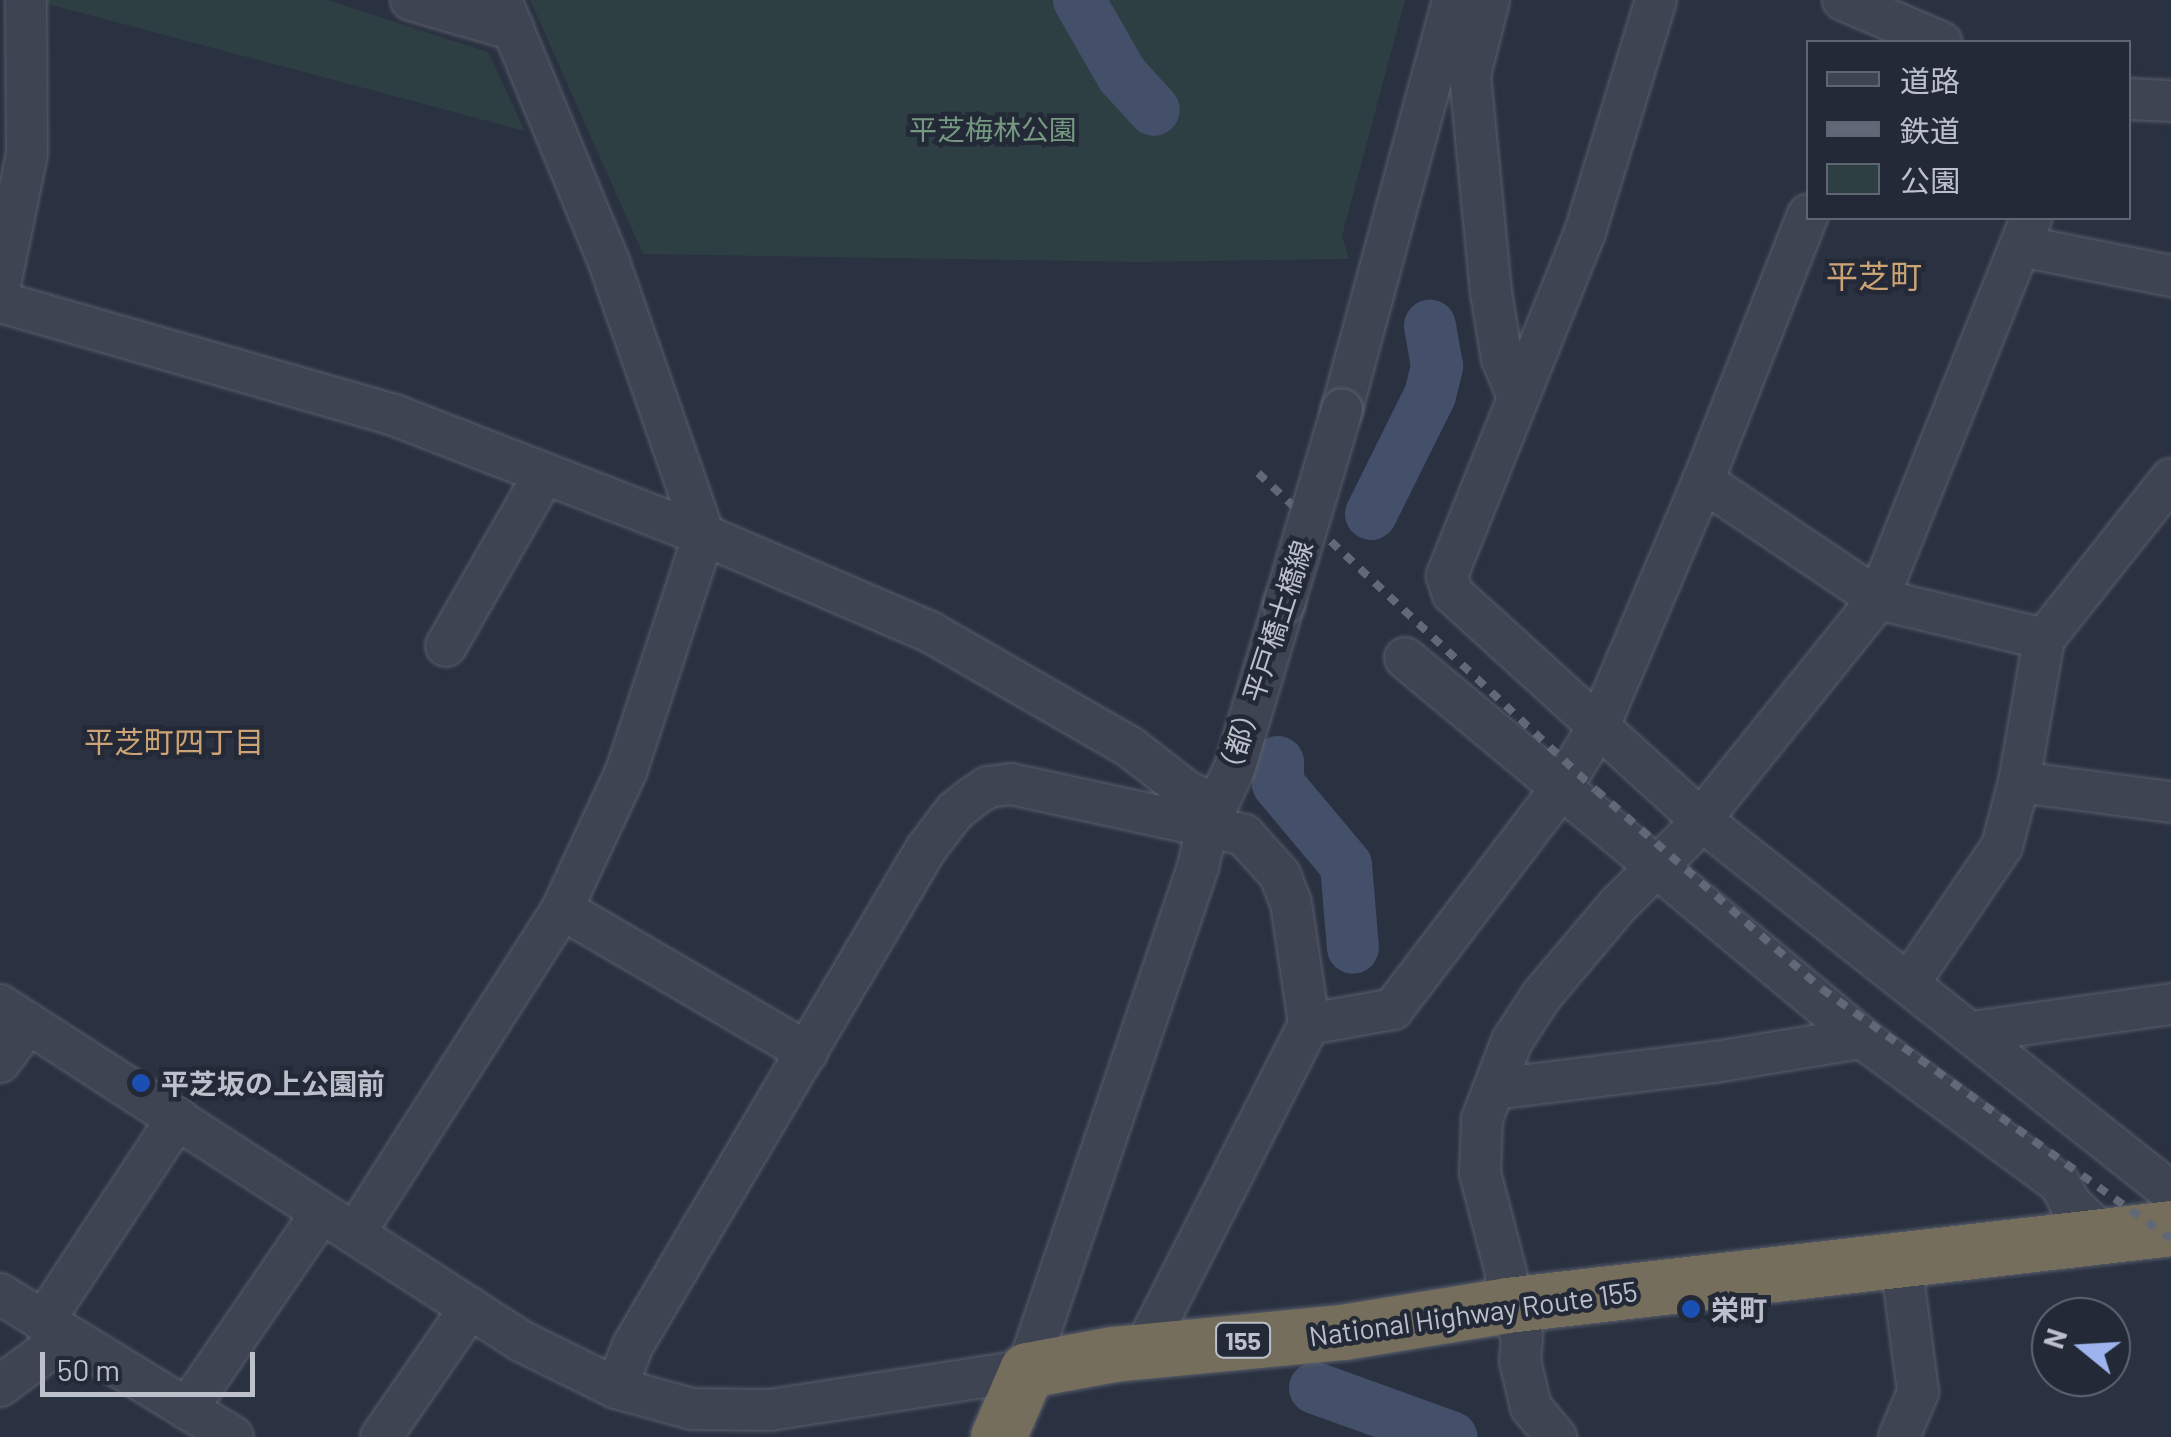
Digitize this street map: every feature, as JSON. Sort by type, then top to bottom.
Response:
[{"type":"highway","name":"National Highway Route 155","points":[[1027,1370],[1144,1348],[1343,1332],[1507,1305],[2171,1228]]},
{"type":"highway","points":[[998,1437],[1027,1370]]},
{"type":"street","points":[[0,285],[28,153],[26,0]]},
{"type":"street","points":[[186,1409],[338,1223],[562,909],[626,772],[704,534],[609,262],[508,15],[411,0]]},
{"type":"street","name":"（都）平戸橋土橋線","points":[[1027,1370],[1212,816],[1235,767],[1342,408],[1453,0]]},
{"type":"street","points":[[1490,0],[1470,75],[1491,292],[1502,359],[1517,395]]},
{"type":"street","points":[[1656,0],[1585,232],[1447,576],[1453,594],[1701,820],[2171,1192]]},
{"type":"street","points":[[1842,0],[1935,40]]},
{"type":"street","points":[[2131,99],[2171,101]]},
{"type":"street","points":[[1309,1024],[1393,1010],[1559,790],[1599,726],[1703,481],[1806,219]]},
{"type":"street","points":[[1556,1437],[1532,1407],[1520,1361],[1522,1336],[1507,1305],[1506,1274],[1480,1173],[1482,1119],[1512,1041],[1542,995],[1618,905],[1659,868],[1701,820],[1878,599],[2026,232],[2171,276]]},
{"type":"street","points":[[0,302],[394,415],[704,534],[930,632],[1130,747],[1212,816],[1244,834],[1280,874],[1291,902],[1309,1024],[1144,1348]]},
{"type":"street","points":[[446,646],[544,475]]},
{"type":"street","points":[[1909,983],[2002,846],[2019,782],[2044,639],[2171,479]]},
{"type":"street","points":[[1703,481],[1878,599],[2044,639]]},
{"type":"street","points":[[1405,658],[1559,790],[1862,1038],[2060,1184],[2070,1203],[2102,1234]]},
{"type":"street","points":[[2019,782],[2171,802]]},
{"type":"street","points":[[616,1388],[633,1345],[926,849],[955,811],[988,788],[1036,786],[1212,816]]},
{"type":"street","points":[[562,909],[807,1052]]},
{"type":"street","points":[[1972,1032],[2171,1004]]},
{"type":"street","points":[[0,1062],[14,1015],[470,1308],[546,1354],[616,1388],[692,1409],[770,1410],[1027,1370]]},
{"type":"street","points":[[1494,1088],[1716,1062],[1862,1038]]},
{"type":"street","points":[[0,1386],[54,1330],[178,1117]]},
{"type":"street","points":[[1899,1437],[1918,1392],[1901,1261]]},
{"type":"street","points":[[0,1294],[234,1437]]},
{"type":"street","points":[[381,1437],[470,1308]]},
{"type":"green space","points":[[33,0],[327,0],[488,52],[525,131]]},
{"type":"green space","name":"平芝梅林公園","points":[[530,0],[1405,0],[1342,236],[1349,259],[1138,262],[643,254]]},
{"type":"waterway","points":[[1079,0],[1122,75],[1154,110]]},
{"type":"waterway","points":[[1371,514],[1430,395],[1437,366],[1430,326]]},
{"type":"waterway","points":[[1278,762],[1278,784],[1346,865],[1353,948]]},
{"type":"waterway","points":[[1315,1388],[1451,1437]]},
{"type":"railway","points":[[1258,473],[1596,790],[1822,989],[2171,1239]]},
{"type":"place","name":"平芝坂の上公園前","points":[[141,1083]]},
{"type":"place","name":"栄町","points":[[1691,1309]]},
{"type":"district","name":"平芝町","points":[[1874,275]]},
{"type":"district","name":"平芝町四丁目","points":[[174,741]]}]
